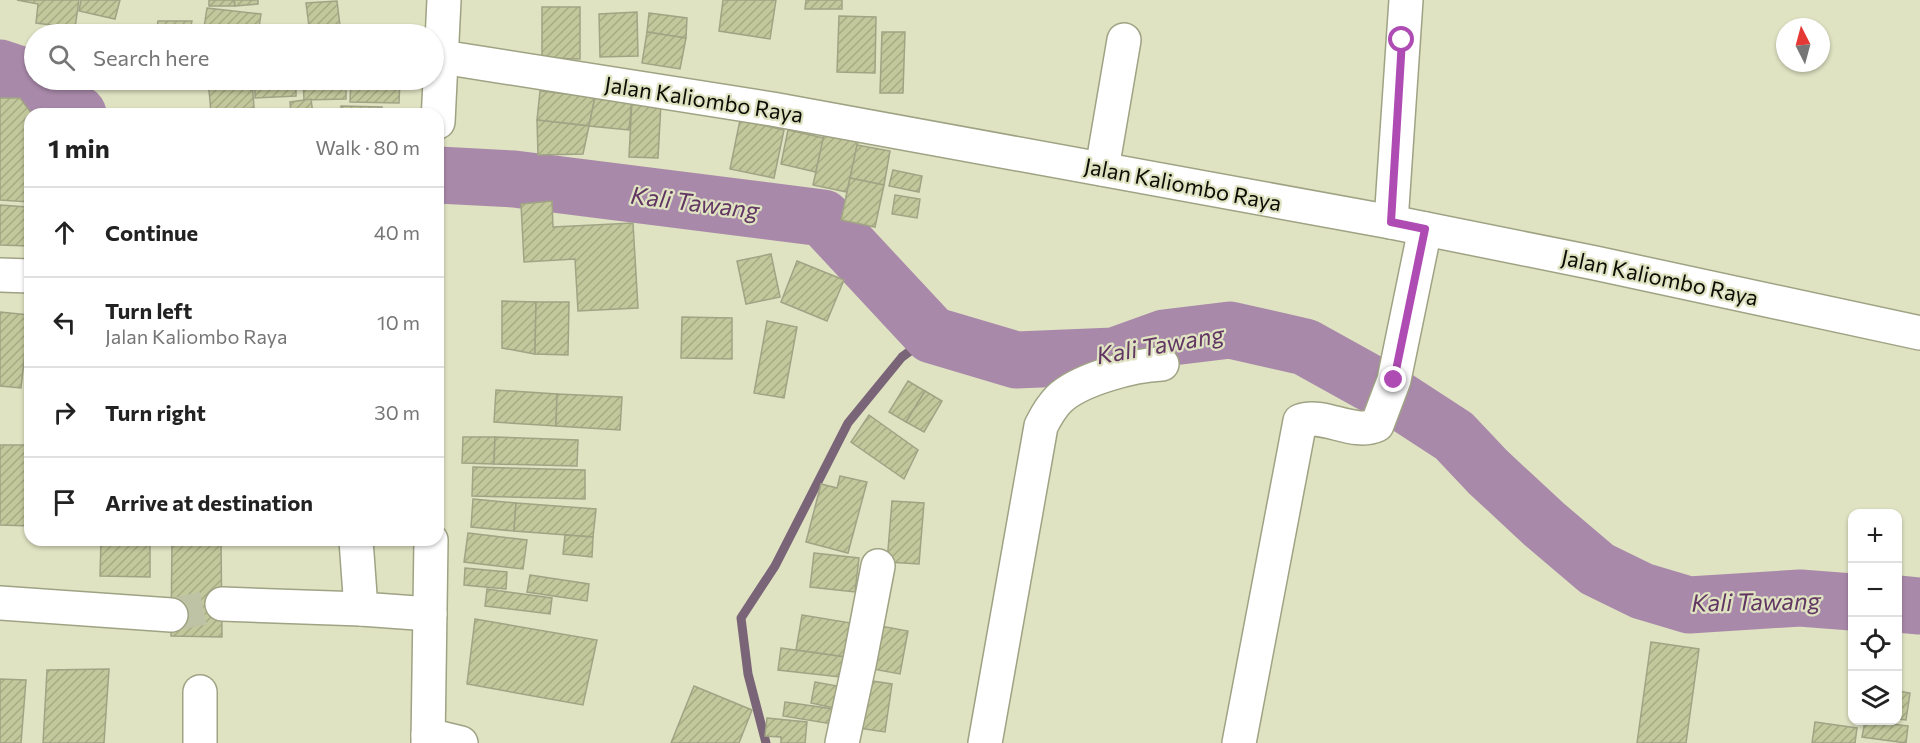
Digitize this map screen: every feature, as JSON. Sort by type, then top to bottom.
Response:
[{"type":"main road","points":[[443,24],[444,0]]},
{"type":"main road","points":[[1391,222],[1406,0]]},
{"type":"main road","points":[[1102,169],[1124,40]]},
{"type":"main road","name":"Jalan Kaliombo Raya","points":[[444,57],[772,109],[1391,222],[1920,333]]},
{"type":"main road","points":[[439,108],[440,90]]},
{"type":"main road","points":[[1239,743],[1300,422],[1309,418],[1371,428],[1377,425],[1394,380],[1425,229]]},
{"type":"main road","points":[[0,275],[24,276]]},
{"type":"main road","points":[[985,743],[1041,426],[1049,410],[1062,396],[1092,380],[1139,367],[1162,364]]},
{"type":"main road","points":[[356,546],[361,609]]},
{"type":"main road","points":[[431,546],[428,739],[461,743]]},
{"type":"main road","points":[[842,743],[878,566]]},
{"type":"main road","points":[[0,603],[171,615]]},
{"type":"main road","points":[[222,604],[430,614]]},
{"type":"main road","points":[[200,692],[200,743]]},
{"type":"building","points":[[17,0],[79,0],[76,24],[36,23],[38,4]]},
{"type":"building","points":[[81,0],[120,0],[115,19],[79,11]]},
{"type":"building","points":[[209,0],[234,0],[235,6],[209,6]]},
{"type":"building","points":[[234,0],[258,0],[258,4],[235,6]]},
{"type":"building","points":[[723,0],[776,0],[770,39],[719,31]]},
{"type":"building","points":[[806,0],[842,0],[842,9],[805,9]]},
{"type":"building","points":[[337,1],[340,24],[309,24],[306,3]]},
{"type":"building","points":[[542,7],[580,7],[580,59],[542,58]]},
{"type":"building","points":[[207,8],[261,14],[260,24],[205,24]]},
{"type":"building","points":[[637,12],[638,56],[600,57],[599,14]]},
{"type":"building","points":[[649,13],[687,18],[686,38],[647,32]]},
{"type":"building","points":[[839,16],[876,17],[875,73],[837,72]]},
{"type":"building","points":[[158,21],[192,21],[191,24],[158,24]]},
{"type":"building","points":[[647,32],[686,38],[680,69],[642,63]]},
{"type":"building","points":[[882,32],[905,32],[903,93],[880,93]]},
{"type":"building","points":[[209,90],[253,90],[254,108],[211,108]]},
{"type":"building","points":[[255,90],[296,90],[296,96],[255,98]]},
{"type":"building","points":[[304,90],[346,90],[346,99],[304,100]]},
{"type":"building","points":[[351,90],[400,90],[399,103],[350,102]]},
{"type":"building","points":[[540,91],[595,97],[589,126],[537,120]]},
{"type":"building","points":[[595,97],[632,99],[629,130],[589,126]]},
{"type":"building","points":[[0,98],[20,98],[28,108],[24,108],[24,202],[0,200]]},
{"type":"building","points":[[311,99],[312,108],[290,108],[290,102]]},
{"type":"building","points":[[632,99],[661,103],[658,158],[629,157]]},
{"type":"building","points":[[341,106],[382,107],[382,108],[341,108]]},
{"type":"building","points":[[537,120],[589,126],[583,154],[538,155]]},
{"type":"building","points":[[740,120],[784,130],[774,178],[730,169]]},
{"type":"building","points":[[788,130],[824,138],[816,172],[781,164]]},
{"type":"building","points":[[825,130],[859,137],[847,192],[813,185]]},
{"type":"building","points":[[857,145],[890,151],[884,185],[850,178]]},
{"type":"building","points":[[893,170],[922,176],[919,192],[889,186]]},
{"type":"building","points":[[850,178],[884,185],[875,227],[841,220]]},
{"type":"building","points":[[895,195],[920,199],[917,218],[892,214]]},
{"type":"building","points":[[552,201],[553,227],[633,223],[638,308],[578,311],[575,259],[524,262],[521,204]]},
{"type":"building","points":[[0,205],[24,207],[24,246],[0,245]]},
{"type":"building","points":[[771,254],[780,297],[746,304],[737,261]]},
{"type":"building","points":[[797,261],[844,280],[827,321],[781,302]]},
{"type":"building","points":[[502,301],[536,302],[535,354],[502,348]]},
{"type":"building","points":[[536,302],[569,302],[568,355],[535,354]]},
{"type":"building","points":[[0,312],[24,314],[24,361],[21,388],[0,386]]},
{"type":"building","points":[[682,317],[732,318],[732,359],[681,358]]},
{"type":"building","points":[[767,321],[797,327],[784,398],[754,393]]},
{"type":"building","points":[[908,381],[925,391],[906,422],[889,412]]},
{"type":"building","points":[[496,390],[557,394],[556,426],[494,422]]},
{"type":"building","points":[[925,391],[942,401],[924,432],[906,422]]},
{"type":"building","points":[[557,394],[622,397],[620,430],[556,426]]},
{"type":"building","points":[[869,415],[918,450],[904,479],[851,442]]},
{"type":"building","points":[[463,437],[495,437],[494,464],[462,463]]},
{"type":"building","points":[[495,437],[578,440],[577,466],[494,464]]},
{"type":"building","points":[[0,445],[24,445],[24,526],[0,525]]},
{"type":"building","points":[[473,467],[585,470],[585,499],[472,496]]},
{"type":"building","points":[[840,476],[867,482],[848,553],[806,542],[821,484],[837,488]]},
{"type":"building","points":[[473,499],[516,503],[514,531],[471,527]]},
{"type":"building","points":[[892,501],[924,503],[919,564],[887,562]]},
{"type":"building","points":[[516,503],[596,509],[593,537],[514,531]]},
{"type":"building","points":[[468,533],[527,540],[523,569],[464,562]]},
{"type":"building","points":[[565,535],[593,537],[592,557],[563,554]]},
{"type":"building","points":[[101,546],[150,546],[150,577],[100,576]]},
{"type":"building","points":[[172,546],[221,546],[222,637],[171,636]]},
{"type":"building","points":[[814,553],[859,558],[855,592],[810,587]]},
{"type":"building","points":[[465,568],[507,572],[506,589],[464,585]]},
{"type":"building","points":[[530,575],[589,584],[587,601],[527,592]]},
{"type":"building","points":[[487,589],[552,598],[550,614],[485,606]]},
{"type":"building","points":[[802,615],[851,623],[845,657],[796,650]]},
{"type":"building","points":[[475,619],[597,640],[583,705],[467,684]]},
{"type":"building","points":[[875,625],[908,631],[900,674],[867,668]]},
{"type":"building","points":[[1651,642],[1699,649],[1686,743],[1637,743]]},
{"type":"building","points":[[781,648],[845,657],[849,678],[778,670]]},
{"type":"building","points":[[109,669],[104,743],[43,743],[47,670]]},
{"type":"building","points":[[0,679],[26,680],[21,743],[0,743]]},
{"type":"building","points":[[859,679],[892,684],[885,732],[852,727]]},
{"type":"building","points":[[815,682],[848,688],[843,710],[811,703]]},
{"type":"building","points":[[694,686],[752,710],[739,743],[671,743]]},
{"type":"building","points":[[1902,692],[1910,693],[1906,720],[1902,720]]},
{"type":"building","points":[[785,702],[840,710],[838,725],[783,716]]},
{"type":"building","points":[[767,718],[807,722],[805,743],[781,743],[781,737],[765,736]]},
{"type":"building","points":[[1815,722],[1857,728],[1855,743],[1812,743]]},
{"type":"building","points":[[1864,725],[1908,726],[1906,743],[1862,737]]},
{"type":"waterway","name":"Kali Tawang","points":[[0,68],[24,79]]},
{"type":"waterway","name":"Kali Tawang","points":[[41,90],[69,108]]},
{"type":"waterway","name":"Kali Tawang","points":[[444,175],[514,179],[823,218],[932,335],[1016,360],[1114,356],[1164,338],[1230,330],[1305,347],[1388,393],[1454,436],[1488,472],[1597,569],[1642,591],[1689,605],[1800,598],[1848,602]]},
{"type":"waterway","points":[[766,743],[748,674],[741,618],[775,566],[848,423],[902,357],[932,335]]},
{"type":"waterway","name":"Kali Tawang","points":[[1902,604],[1920,606]]},
{"type":"tunnel","points":[[171,615],[222,604]]},
{"type":"route","points":[[1394,380],[1425,229],[1391,222],[1402,40]]}]
